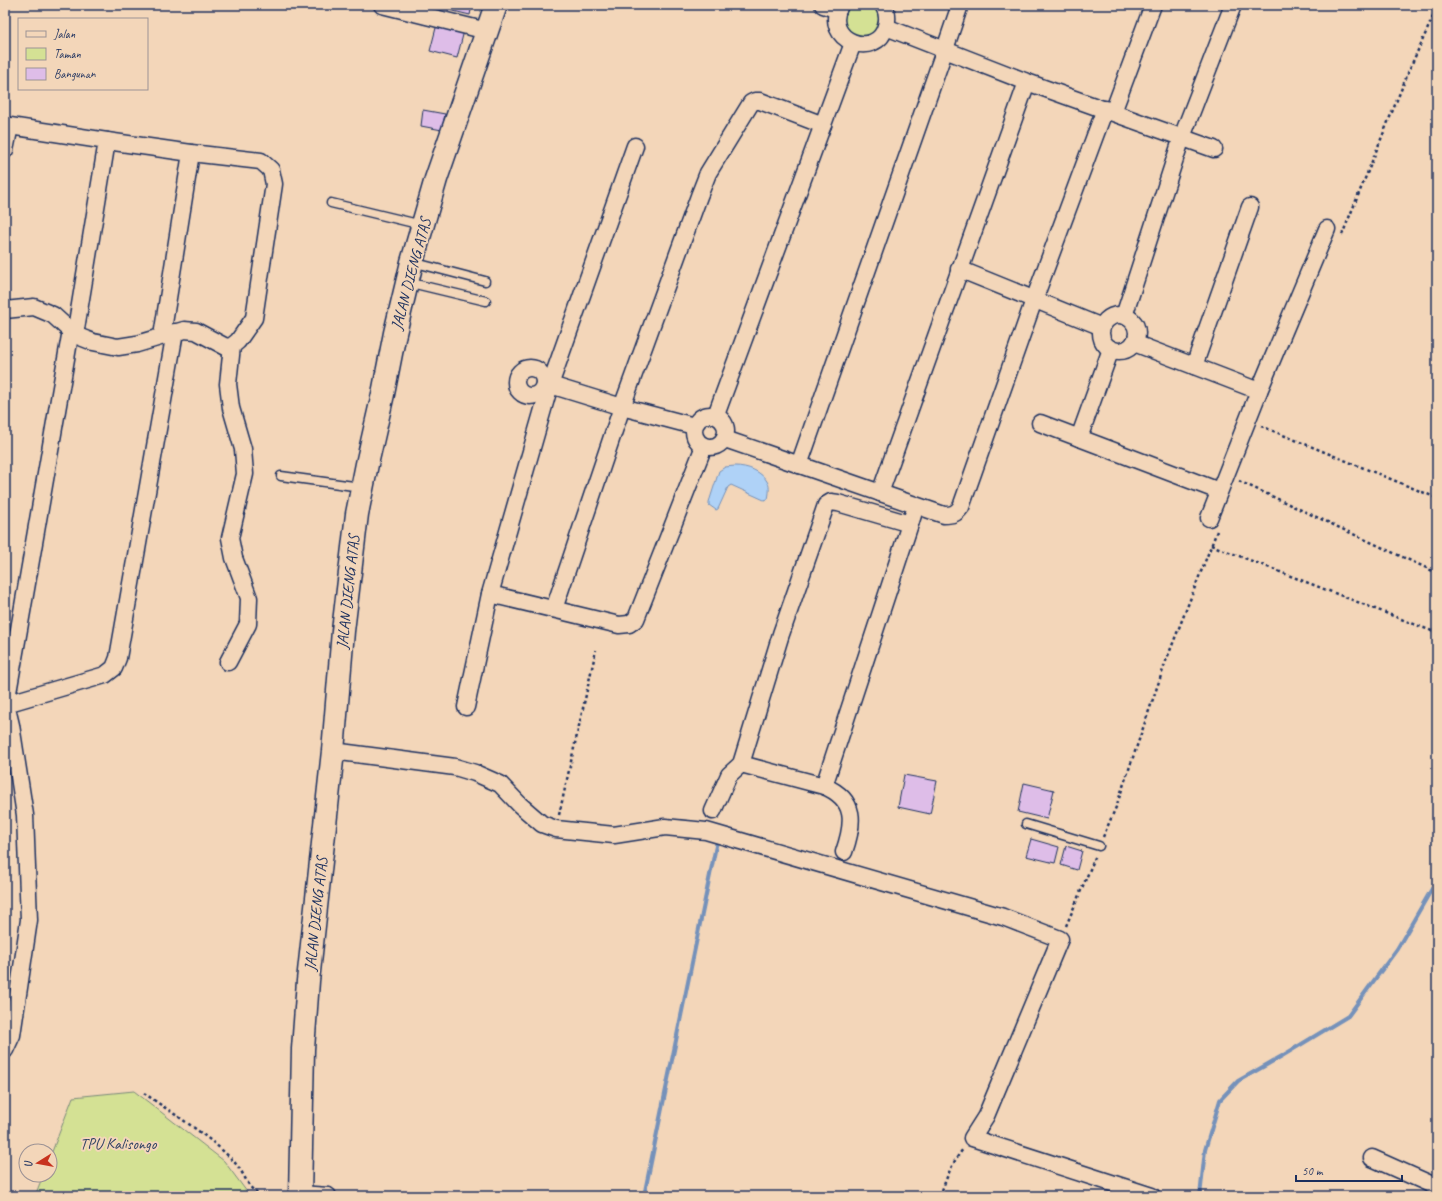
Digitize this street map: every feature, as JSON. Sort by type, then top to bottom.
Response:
[{"type":"street","points":[[382,5],[487,31]]},
{"type":"street","name":"JALAN DIENG ATAS","points":[[300,1195],[303,1049],[309,974],[333,752],[348,585],[357,514],[409,272],[436,179],[496,5]]},
{"type":"street","points":[[834,7],[838,30],[852,43],[864,45],[875,41],[880,37],[886,27],[887,14],[883,5]]},
{"type":"street","points":[[799,465],[960,5]]},
{"type":"street","points":[[725,439],[944,515],[952,515],[957,512],[961,507],[1034,300],[1109,110],[1153,5]]},
{"type":"street","points":[[1124,316],[1182,137],[1233,5]]},
{"type":"street","points":[[886,27],[1027,82],[1109,110],[1214,149]]},
{"type":"street","points":[[716,415],[852,43]]},
{"type":"street","points":[[880,493],[1027,82]]},
{"type":"street","points":[[554,609],[622,407],[708,173],[751,103],[755,101],[760,101],[823,125]]},
{"type":"street","points":[[5,150],[7,125],[107,141],[262,161],[271,170],[274,184],[254,318],[238,341],[232,346],[226,347],[196,330],[184,330],[137,344],[118,347],[93,342],[73,333],[53,314],[34,307],[5,310]]},
{"type":"street","points":[[5,1050],[12,1034],[29,920],[25,815],[11,725],[6,704],[107,141]]},
{"type":"street","points":[[466,707],[490,594],[547,384],[635,146]]},
{"type":"street","points":[[6,704],[105,675],[114,668],[118,658],[168,334],[190,152]]},
{"type":"street","points":[[1194,366],[1250,207]]},
{"type":"street","points":[[1213,524],[1219,491],[1327,229]]},
{"type":"street","points":[[959,269],[1102,327]]},
{"type":"street","points":[[1113,316],[1124,316],[1132,322],[1135,327],[1136,338],[1134,343],[1121,351],[1111,349],[1107,346],[1102,337],[1102,327],[1108,318],[1113,316]]},
{"type":"street","points":[[1134,343],[1259,391]]},
{"type":"street","points":[[228,662],[248,624],[249,598],[234,558],[230,538],[245,474],[243,449],[231,408],[228,384],[232,346]]},
{"type":"street","points":[[1080,438],[1111,349]]},
{"type":"street","points":[[547,384],[622,407],[694,426]]},
{"type":"street","points":[[705,415],[716,415],[721,418],[727,428],[725,439],[718,446],[704,446],[697,440],[694,426],[697,421],[705,415]]},
{"type":"street","points":[[1040,422],[1219,491]]},
{"type":"street","points":[[490,594],[619,625],[629,624],[636,619],[704,446]]},
{"type":"street","points":[[713,811],[729,775],[740,764],[781,634],[826,505],[831,502],[838,502],[910,524]]},
{"type":"street","points":[[824,786],[916,506]]},
{"type":"street","points":[[333,752],[455,767],[475,773],[500,784],[520,805],[542,824],[556,829],[614,835],[665,827],[706,830],[1002,916],[1060,939],[986,1116],[972,1138],[1152,1196]]},
{"type":"street","points":[[740,764],[824,786],[834,790],[846,800],[851,812],[852,823],[844,852]]},
{"type":"street","points":[[1372,1158],[1437,1188]]},
{"type":"street","points":[[300,1195],[328,1196]]},
{"type":"lane","points":[[331,203],[423,226]]},
{"type":"lane","points":[[409,272],[485,280]]},
{"type":"lane","points":[[409,272],[486,301]]},
{"type":"lane","points":[[281,476],[362,487]]},
{"type":"lane","points":[[1026,824],[1099,846]]},
{"type":"path","points":[[1339,242],[1410,68],[1437,8]]},
{"type":"path","points":[[1258,432],[1261,426],[1437,498]]},
{"type":"path","points":[[1235,488],[1238,480],[1437,574]]},
{"type":"path","points":[[1060,939],[1116,808],[1166,661],[1211,545],[1213,524]]},
{"type":"path","points":[[1211,545],[1437,633]]},
{"type":"path","points":[[556,829],[596,650]]},
{"type":"path","points":[[144,1093],[216,1145],[237,1165],[252,1190],[259,1196],[266,1196]]},
{"type":"path","points":[[940,1196],[949,1172],[959,1153],[972,1138]]},
{"type":"green space","points":[[851,5],[872,5],[879,14],[879,22],[876,29],[870,34],[862,37],[855,36],[848,31],[844,22],[844,15],[846,10]]},
{"type":"green space","name":"TPU Kalisongo","points":[[134,1091],[224,1161],[250,1196],[35,1196],[40,1183],[58,1183],[58,1143],[55,1143],[73,1097]]},
{"type":"water","points":[[735,466],[749,468],[762,475],[769,485],[768,499],[764,500],[731,485],[728,487],[718,509],[716,510],[709,505],[709,502],[719,471],[725,467]]},
{"type":"building","points":[[442,5],[472,5],[470,15],[441,8]]},
{"type":"building","points":[[437,24],[464,31],[457,58],[430,51]]},
{"type":"building","points":[[423,110],[445,114],[442,130],[421,126]]},
{"type":"building","points":[[904,775],[937,781],[930,814],[898,807]]},
{"type":"building","points":[[1024,783],[1054,790],[1047,819],[1018,812]]},
{"type":"building","points":[[1031,839],[1059,847],[1055,863],[1026,856]]},
{"type":"building","points":[[1066,846],[1082,851],[1077,870],[1061,865]]},
{"type":"waterway","points":[[644,1196],[717,841]]},
{"type":"waterway","points":[[1200,1196],[1205,1150],[1220,1100],[1238,1081],[1348,1016],[1397,949],[1437,880]]}]
